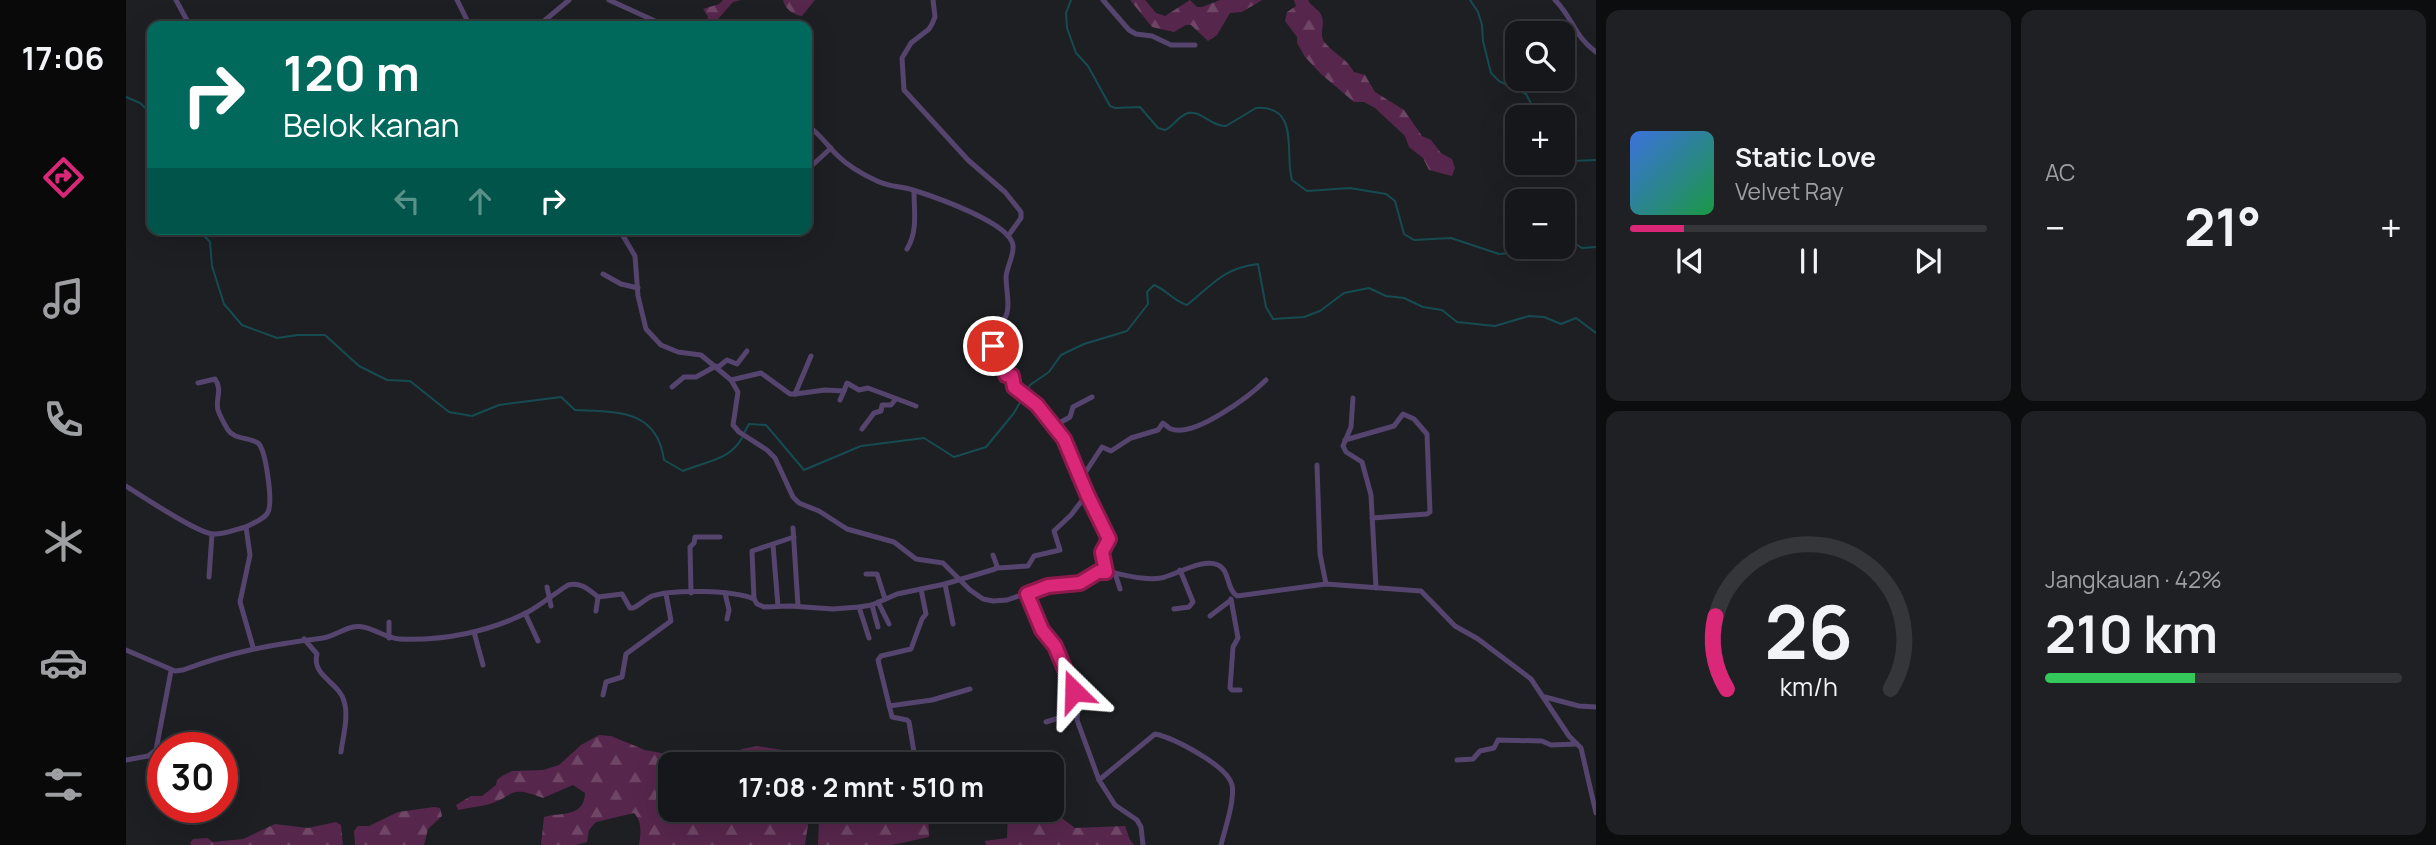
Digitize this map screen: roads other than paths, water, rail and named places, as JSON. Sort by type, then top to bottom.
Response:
[{"type":"street","points":[[176,0],[187,21]]},
{"type":"street","points":[[457,0],[468,21]]},
{"type":"street","points":[[544,21],[569,0]]},
{"type":"street","points":[[609,0],[654,21]]},
{"type":"street","points":[[933,0],[935,17],[932,24],[911,43],[902,58],[904,90],[968,160],[1005,192],[1021,212],[1021,218],[1008,236]]},
{"type":"street","points":[[1103,0],[1129,30],[1136,34],[1152,36],[1171,45],[1195,45]]},
{"type":"street","points":[[1555,0],[1564,9],[1581,40],[1596,52]]},
{"type":"street","points":[[812,130],[854,168],[874,180],[962,208],[993,224],[1008,236],[1013,246],[1007,269],[1008,314],[989,328],[993,346],[1002,359],[1006,375],[1012,376],[1014,387],[1055,426],[1064,439],[1109,539],[1102,552],[1106,572]]},
{"type":"street","points":[[812,165],[831,148]]},
{"type":"street","points":[[907,249],[915,227],[914,191]]},
{"type":"street","points":[[623,235],[635,256],[643,321],[651,337],[675,351],[701,355],[731,380],[738,392],[732,423],[738,432],[775,458],[793,497],[799,503],[820,511],[847,529],[894,542],[922,561],[943,563],[984,599],[993,601],[1007,600],[1048,586],[1080,583],[1098,572],[1145,579],[1162,578],[1180,570],[1210,564],[1218,565],[1224,570],[1233,597],[1238,638],[1233,645],[1230,688],[1240,690]]},
{"type":"street","points":[[603,274],[621,284],[638,288]]},
{"type":"street","points":[[672,387],[684,377],[696,377],[727,360],[737,364],[747,351]]},
{"type":"street","points":[[795,394],[811,356]]},
{"type":"street","points":[[731,380],[761,373],[790,394],[844,391]]},
{"type":"street","points":[[126,486],[150,502],[212,534],[246,527],[266,516],[270,510],[271,494],[263,450],[257,442],[235,436],[228,429],[218,411],[219,384],[215,379],[198,383]]},
{"type":"street","points":[[1081,479],[1102,447],[1111,451],[1131,438],[1158,430],[1163,423],[1173,429],[1196,428],[1248,397],[1266,380]]},
{"type":"street","points":[[840,400],[847,383],[859,390],[868,388],[916,406]]},
{"type":"street","points":[[1055,426],[1070,417],[1073,407],[1092,397]]},
{"type":"street","points":[[1353,398],[1351,427],[1343,444],[1345,451],[1360,459],[1371,495],[1376,588]]},
{"type":"street","points":[[862,429],[874,413],[881,411],[882,405],[891,405],[895,400]]},
{"type":"street","points":[[1345,440],[1394,426],[1403,414],[1425,428],[1430,512],[1373,518]]},
{"type":"street","points":[[1317,465],[1320,554],[1326,584]]},
{"type":"street","points":[[794,537],[755,549],[750,554],[754,599],[760,607],[859,607],[872,605],[897,594],[946,584],[997,568],[1028,566],[1034,556],[1060,550],[1054,531],[1087,494]]},
{"type":"street","points":[[246,527],[250,555],[240,602],[253,647]]},
{"type":"street","points":[[793,528],[798,606]]},
{"type":"street","points":[[209,577],[212,534]]},
{"type":"street","points":[[691,593],[691,546],[697,536],[720,537]]},
{"type":"street","points":[[773,545],[778,606]]},
{"type":"street","points":[[993,555],[997,568]]},
{"type":"street","points":[[1174,609],[1189,607],[1193,602],[1180,570]]},
{"type":"street","points":[[1115,573],[1120,589]]},
{"type":"street","points":[[866,574],[877,574],[890,624]]},
{"type":"street","points":[[557,583],[560,590]]},
{"type":"street","points":[[126,650],[171,671],[183,670],[253,647],[325,638],[353,627],[389,638],[431,639],[491,628],[525,613],[568,585],[579,584],[598,597],[622,594],[630,608],[649,598],[666,594],[737,593],[754,599]]},
{"type":"street","points":[[946,584],[953,624]]},
{"type":"street","points":[[1210,616],[1233,597],[1326,584],[1424,592],[1455,626],[1478,639],[1528,677],[1545,697],[1569,736],[1583,752],[1596,813]]},
{"type":"street","points":[[547,587],[551,606]]},
{"type":"street","points":[[914,752],[909,722],[894,718],[889,706],[878,660],[881,656],[906,651],[912,647],[926,614],[921,589]]},
{"type":"street","points":[[725,593],[729,610],[727,619]]},
{"type":"street","points":[[603,695],[606,682],[622,677],[626,654],[671,621],[666,594]]},
{"type":"street","points":[[1027,594],[1042,630],[1051,638],[1059,654],[1077,698],[1077,720],[1099,780],[1115,805],[1137,820],[1143,845]]},
{"type":"street","points":[[596,611],[598,597]]},
{"type":"street","points":[[872,605],[878,627]]},
{"type":"street","points":[[859,607],[869,638]]},
{"type":"street","points":[[525,613],[538,641]]},
{"type":"street","points":[[389,622],[389,638]]},
{"type":"street","points":[[457,624],[461,634]]},
{"type":"street","points":[[474,632],[483,665]]},
{"type":"street","points":[[304,639],[317,654],[315,659],[318,671],[341,693],[345,703],[341,752]]},
{"type":"street","points":[[126,760],[148,756],[156,750],[171,671]]},
{"type":"street","points":[[889,706],[932,700],[970,689]]},
{"type":"street","points":[[1545,697],[1596,708]]},
{"type":"street","points":[[1046,722],[1077,714]]},
{"type":"street","points":[[1099,780],[1155,734],[1193,750],[1227,773],[1233,787],[1221,845]]},
{"type":"street","points":[[1457,760],[1473,760],[1481,751],[1494,748],[1498,740],[1542,741],[1551,745],[1577,744]]},
{"type":"waterway","points":[[1071,0],[1066,13],[1067,28],[1076,53],[1088,66],[1110,106],[1140,107],[1158,128],[1165,130],[1188,113],[1226,126],[1256,108],[1270,109],[1279,114],[1285,123],[1292,180],[1307,191],[1350,188],[1386,194],[1395,201],[1404,234],[1414,240],[1451,238],[1499,254],[1505,253]]},
{"type":"waterway","points":[[1470,0],[1482,25],[1491,73],[1499,81],[1526,94],[1532,105]]},
{"type":"waterway","points":[[126,97],[147,109]]},
{"type":"waterway","points":[[1575,161],[1596,160]]},
{"type":"waterway","points":[[204,235],[210,242],[212,266],[224,304],[242,325],[277,338],[325,335],[359,366],[387,380],[410,381],[449,412],[472,416],[499,405],[561,397],[575,410],[619,413],[643,422],[653,431],[660,443],[664,460],[683,471],[724,456],[737,446],[742,438]]},
{"type":"waterway","points":[[1575,244],[1582,248],[1596,247]]},
{"type":"waterway","points":[[744,433],[749,424],[766,425],[804,470],[861,446],[924,438],[954,457],[986,447],[1014,413],[1030,385],[1049,372],[1061,355],[1084,344],[1127,331],[1148,304],[1147,292],[1154,285],[1187,305],[1226,274],[1258,264],[1266,307],[1273,319],[1304,317],[1320,311],[1344,293],[1369,288],[1386,296],[1404,298],[1423,307],[1442,310],[1457,322],[1495,326],[1529,316],[1544,317],[1561,324],[1576,318],[1596,333]]}]
